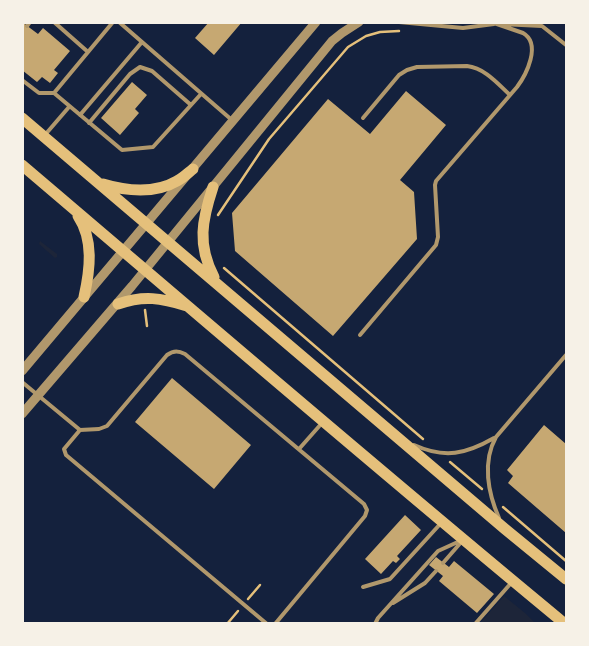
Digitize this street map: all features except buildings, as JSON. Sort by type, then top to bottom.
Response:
[{"type":"main road","points":[[22,118],[566,579]]},
{"type":"main road","points":[[22,165],[191,307],[370,462],[443,520],[565,624]]},
{"type":"main road","points":[[98,182],[114,188],[131,190],[163,188],[177,181],[193,169]]},
{"type":"main road","points":[[213,187],[207,205],[202,234],[207,264],[217,283]]},
{"type":"main road","points":[[73,208],[83,223],[90,258],[89,275],[84,297]]},
{"type":"main road","points":[[118,304],[133,299],[161,298],[191,307]]},
{"type":"main road","points":[[530,594],[559,624]]},
{"type":"street","points":[[22,371],[123,250],[234,122],[316,22]]},
{"type":"street","points":[[22,414],[118,304],[332,41],[360,22]]},
{"type":"lane","points":[[54,22],[88,52]]},
{"type":"lane","points":[[22,80],[38,93],[54,92],[112,22]]},
{"type":"lane","points":[[119,22],[234,122]]},
{"type":"lane","points":[[399,22],[465,28],[496,24],[542,26],[566,45]]},
{"type":"lane","points":[[360,335],[436,245],[438,237],[435,183],[510,95],[522,80],[529,67],[531,55],[530,42],[525,33],[491,22]]},
{"type":"lane","points":[[80,115],[142,42]]},
{"type":"lane","points":[[363,118],[399,75],[412,68],[467,66],[476,68],[483,71],[510,95]]},
{"type":"lane","points":[[89,123],[130,74],[140,67],[152,71],[191,105]]},
{"type":"lane","points":[[54,92],[122,150],[151,149],[201,94]]},
{"type":"lane","points":[[44,136],[69,106]]},
{"type":"lane","points":[[268,624],[66,455],[64,449],[80,430],[107,426],[167,355],[176,351],[186,354],[364,504],[367,510],[365,516],[275,624]]},
{"type":"lane","points":[[505,529],[491,496],[488,482],[488,463],[492,443],[566,355]]},
{"type":"lane","points":[[22,382],[80,430]]},
{"type":"lane","points":[[300,449],[323,422]]},
{"type":"lane","points":[[400,439],[418,447],[440,453],[454,454],[481,446],[496,437]]},
{"type":"lane","points":[[363,586],[390,579],[443,520]]},
{"type":"lane","points":[[443,563],[464,538]]},
{"type":"lane","points":[[376,624],[378,618],[437,552],[464,538]]},
{"type":"lane","points":[[389,606],[425,584],[436,571]]},
{"type":"lane","points":[[475,624],[513,580]]},
{"type":"path","points":[[217,217],[269,139],[348,48],[357,40],[380,32],[406,32],[408,24]]},
{"type":"path","points":[[222,267],[566,561]]},
{"type":"path","points":[[145,306],[147,326]]},
{"type":"shaded area","points":[[40,241],[57,254],[57,257],[55,258],[39,244]]},
{"type":"shaded area","points":[[504,596],[525,613],[535,623],[480,623]]}]
